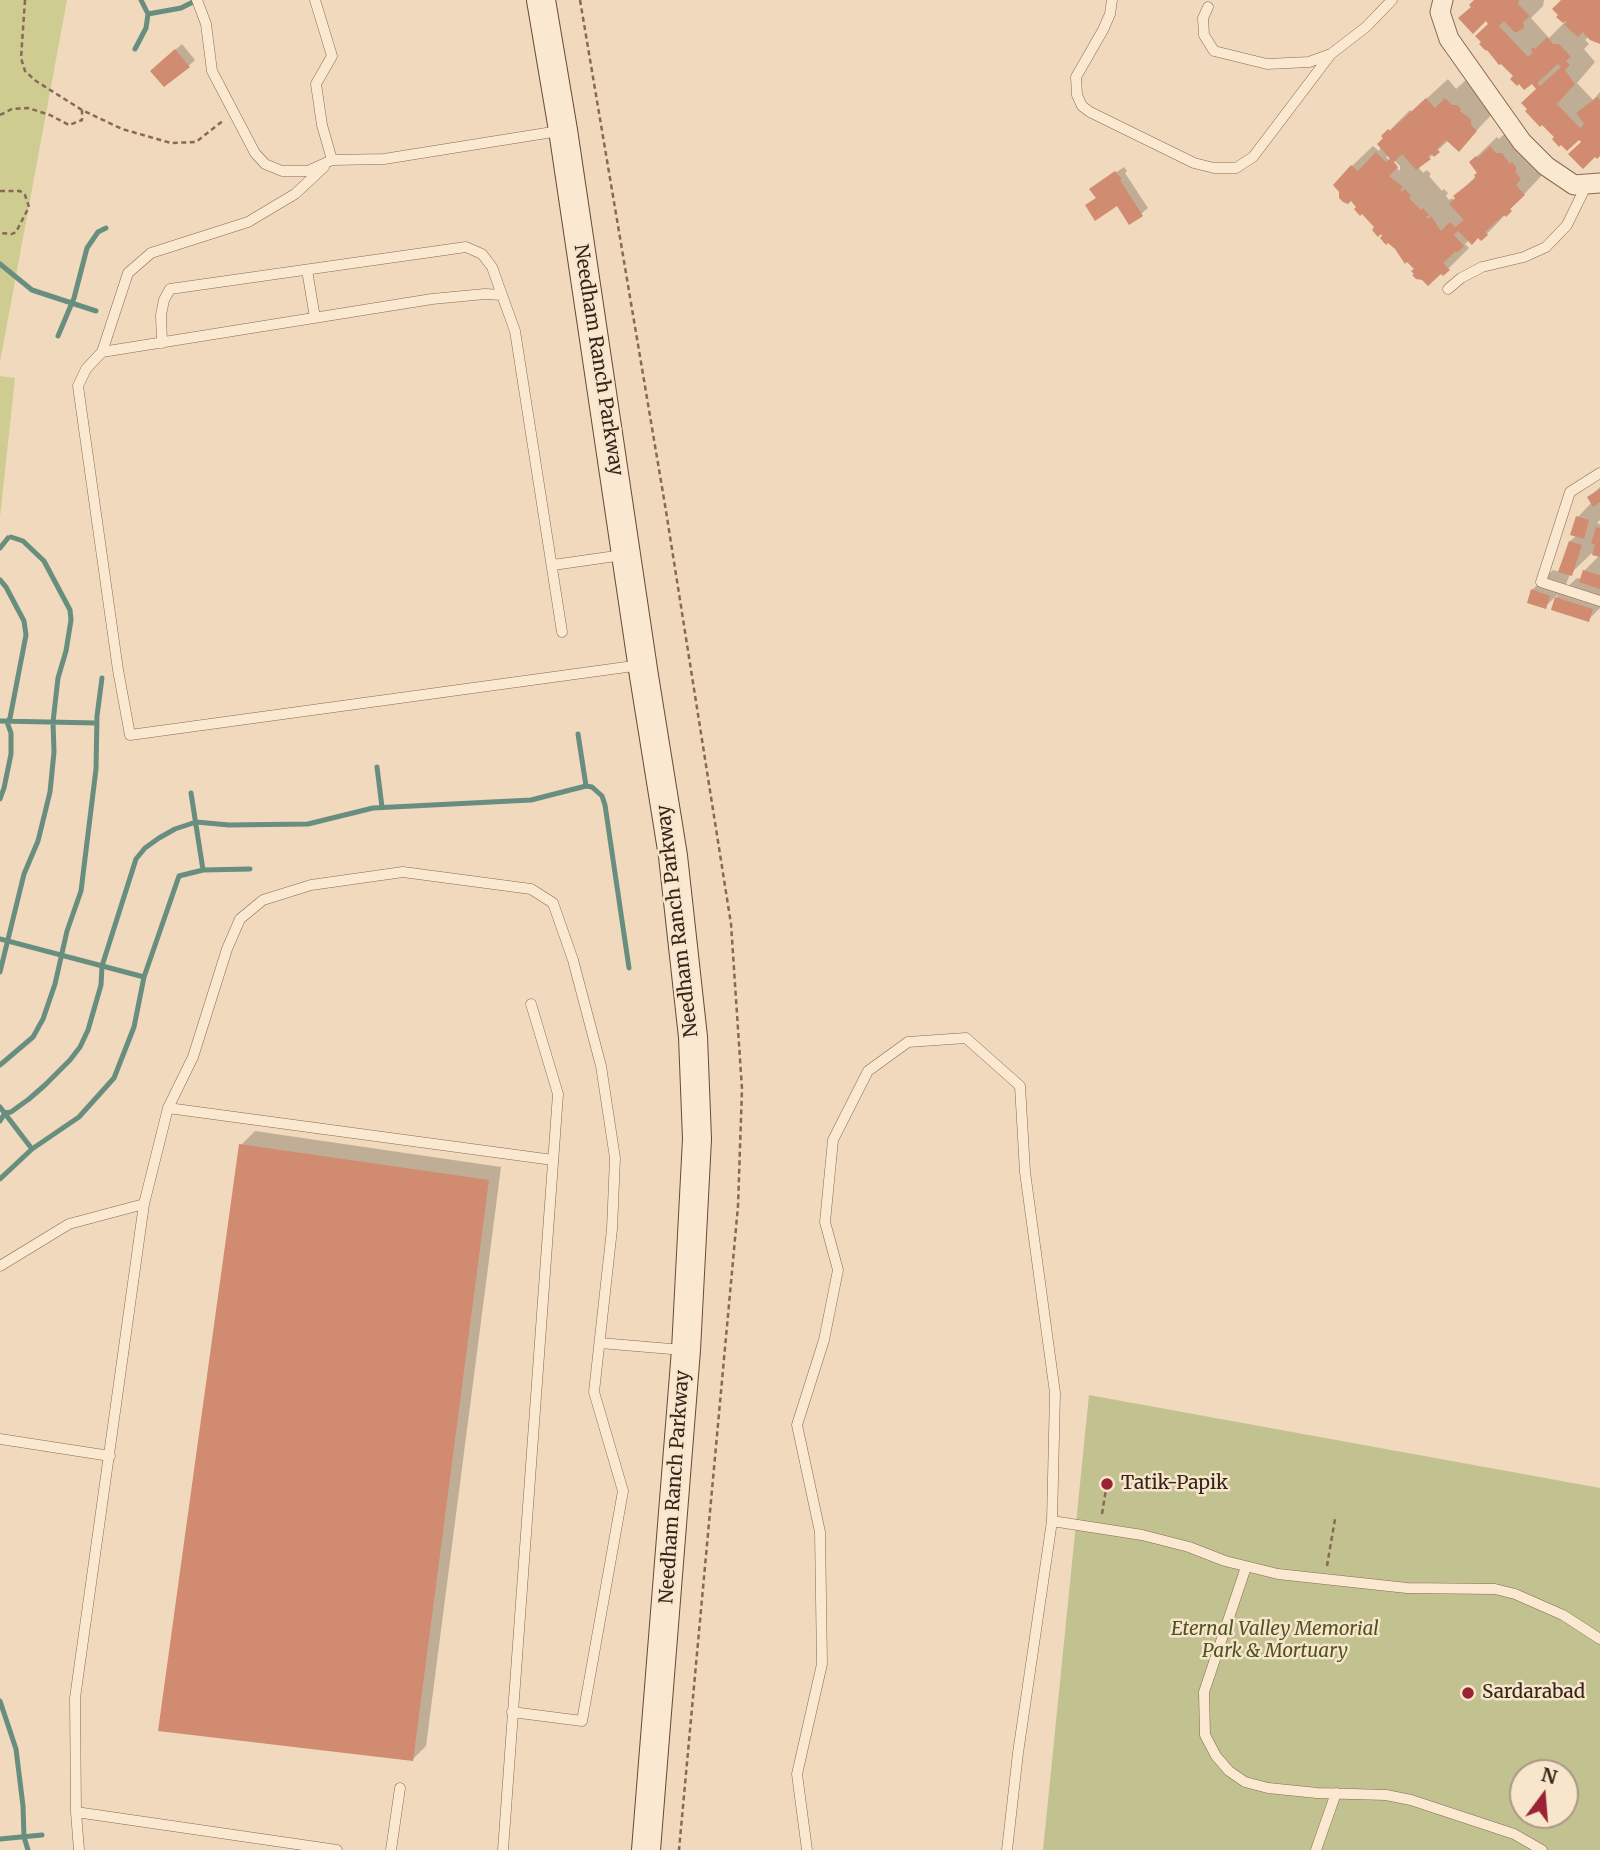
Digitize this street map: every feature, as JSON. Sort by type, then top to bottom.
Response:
[{"type":"street","name":"Needham Ranch Parkway","points":[[541,0],[564,130],[673,856],[693,1037],[697,1139],[686,1350],[646,1850]]},
{"type":"street","points":[[1443,0],[1440,12],[1448,39],[1522,142],[1546,166],[1574,185],[1594,183]]},
{"type":"lane","points":[[197,0],[206,24],[212,71],[255,153],[265,164],[282,171],[308,171],[332,160],[384,159],[564,130]]},
{"type":"lane","points":[[315,0],[332,56],[316,84],[322,125],[332,160]]},
{"type":"lane","points":[[1112,0],[1110,14],[1103,30],[1076,77],[1077,95],[1082,106],[1194,163],[1236,168],[1253,157],[1331,54],[1366,27],[1392,0]]},
{"type":"lane","points":[[1208,7],[1203,18],[1204,35],[1214,51],[1267,64],[1309,62],[1331,54]]},
{"type":"lane","points":[[332,160],[295,194],[247,222],[150,253],[128,273],[102,352],[86,369],[78,386],[118,670],[130,734],[643,665]]},
{"type":"lane","points":[[1448,289],[1461,278],[1482,267],[1524,257],[1546,247],[1567,225],[1594,183]]},
{"type":"lane","points":[[162,343],[161,315],[170,289],[466,247],[482,254],[492,267],[515,331],[562,632]]},
{"type":"lane","points":[[307,270],[315,318]]},
{"type":"lane","points":[[102,352],[432,299],[502,295]]},
{"type":"lane","points":[[1600,473],[1570,492],[1541,582],[1600,601]]},
{"type":"lane","points":[[553,565],[627,555]]},
{"type":"lane","points":[[79,1850],[75,1698],[144,1204],[168,1108],[193,1057],[227,949],[240,919],[263,900],[311,885],[402,872],[531,889],[553,903],[573,960],[601,1066],[615,1157],[612,1229],[594,1392],[623,1490],[582,1721],[512,1712]]},
{"type":"lane","points":[[503,1850],[558,1094],[531,1004]]},
{"type":"lane","points":[[807,1850],[797,1774],[822,1664],[820,1532],[797,1424],[824,1340],[838,1270],[825,1222],[833,1140],[868,1071],[908,1042],[966,1038],[1020,1086],[1025,1171],[1055,1393],[1052,1521],[1018,1753],[1007,1850]]},
{"type":"lane","points":[[168,1108],[553,1160]]},
{"type":"lane","points":[[0,1266],[69,1224],[144,1204]]},
{"type":"lane","points":[[600,1343],[686,1350]]},
{"type":"lane","points":[[0,1439],[110,1455]]},
{"type":"lane","points":[[1052,1521],[1154,1538],[1245,1567],[1324,1580],[1407,1588],[1495,1589],[1515,1594],[1551,1610],[1600,1639]]},
{"type":"lane","points":[[1245,1567],[1204,1692],[1205,1735],[1223,1764],[1245,1782],[1289,1791],[1386,1795],[1411,1800],[1514,1834],[1542,1850]]},
{"type":"lane","points":[[391,1850],[401,1788]]},
{"type":"lane","points":[[1316,1850],[1336,1793]]},
{"type":"lane","points":[[76,1812],[337,1850]]},
{"type":"path","points":[[25,0],[21,58],[25,71],[82,110],[122,129],[171,143],[196,142],[234,113]]},
{"type":"path","points":[[0,115],[12,109],[27,108],[50,115],[69,125],[82,120],[82,110]]},
{"type":"path","points":[[0,191],[20,191],[25,195],[29,207],[16,232],[0,233]]},
{"type":"path","points":[[1100,1528],[1106,1489]]},
{"type":"path","points":[[1324,1580],[1335,1519]]},
{"type":"shaded area","points":[[0,0],[67,0],[0,362]]},
{"type":"shaded area","points":[[0,376],[15,378],[0,517]]},
{"type":"green space","name":"Eternal Valley Memorial Park & Mortuary","points":[[1089,1395],[1600,1488],[1600,1850],[1043,1850]]},
{"type":"building","points":[[1474,0],[1519,0],[1518,4],[1530,16],[1523,22],[1524,28],[1515,33],[1504,21],[1499,26],[1528,57],[1533,52],[1531,49],[1535,49],[1547,37],[1553,44],[1559,44],[1571,57],[1566,61],[1570,65],[1565,70],[1575,84],[1557,104],[1580,128],[1584,124],[1576,113],[1597,97],[1600,100],[1600,156],[1597,159],[1595,157],[1583,169],[1568,154],[1581,142],[1579,140],[1567,151],[1561,145],[1559,147],[1552,139],[1554,137],[1525,111],[1527,109],[1521,103],[1536,89],[1532,84],[1524,90],[1519,84],[1517,86],[1510,79],[1513,76],[1479,44],[1481,42],[1475,36],[1488,24],[1486,21],[1473,34],[1458,18],[1471,7],[1469,5]],"holes":[[[1558,64],[1561,67],[1540,86],[1537,83]]]},
{"type":"building","points":[[1561,0],[1600,0],[1600,44],[1590,40],[1583,32],[1578,37],[1564,25],[1567,22],[1563,23],[1556,17],[1558,15],[1552,9]]},
{"type":"building","points":[[175,49],[190,67],[164,87],[150,71]]},
{"type":"building","points":[[1426,98],[1435,108],[1445,98],[1452,105],[1457,105],[1460,111],[1471,119],[1471,125],[1477,131],[1459,152],[1446,140],[1437,149],[1440,152],[1434,157],[1431,154],[1428,156],[1431,159],[1416,170],[1402,154],[1394,162],[1398,167],[1389,176],[1403,187],[1400,190],[1402,192],[1405,189],[1411,196],[1409,198],[1421,210],[1423,208],[1429,215],[1426,217],[1428,219],[1431,216],[1441,231],[1450,222],[1455,227],[1464,220],[1449,204],[1455,198],[1453,196],[1476,178],[1474,175],[1477,173],[1469,162],[1476,156],[1478,158],[1490,146],[1516,167],[1516,173],[1521,179],[1516,185],[1525,195],[1510,209],[1512,211],[1506,217],[1504,215],[1485,232],[1488,235],[1481,241],[1478,238],[1472,245],[1458,231],[1454,235],[1464,246],[1443,263],[1450,270],[1428,286],[1412,275],[1414,274],[1411,271],[1414,269],[1407,262],[1405,264],[1388,243],[1386,245],[1380,238],[1381,234],[1378,237],[1372,230],[1374,227],[1362,214],[1360,216],[1351,201],[1348,204],[1339,198],[1339,192],[1333,185],[1351,165],[1358,171],[1376,152],[1386,162],[1390,159],[1377,144],[1383,138],[1381,136]]},
{"type":"building","points":[[1115,171],[1143,216],[1129,225],[1117,206],[1095,221],[1085,205],[1096,198],[1089,189]]},
{"type":"building","points":[[1600,489],[1600,502],[1593,507],[1587,497]]},
{"type":"building","points":[[1576,516],[1589,520],[1584,539],[1570,535]]},
{"type":"building","points":[[1596,527],[1600,528],[1600,557],[1592,555],[1595,545],[1591,543]]},
{"type":"building","points":[[1569,541],[1582,545],[1572,576],[1558,572]]},
{"type":"building","points":[[1583,570],[1600,575],[1600,589],[1579,582]]},
{"type":"building","points":[[1531,589],[1550,596],[1546,609],[1527,603]]},
{"type":"building","points":[[1555,597],[1593,609],[1589,622],[1551,610]]},
{"type":"building","points":[[239,1144],[489,1180],[413,1761],[158,1731]]},
{"type":"waterway","points":[[141,0],[148,14]]},
{"type":"waterway","points":[[135,49],[146,28],[148,14],[181,8],[197,0]]},
{"type":"waterway","points":[[58,336],[74,298],[87,248],[98,232],[106,228]]},
{"type":"waterway","points":[[0,264],[32,290],[96,311]]},
{"type":"waterway","points":[[0,972],[24,874],[38,841],[50,792],[58,678],[71,620],[70,610],[44,561],[23,541],[11,537]]},
{"type":"waterway","points":[[0,548],[8,538]]},
{"type":"waterway","points":[[0,580],[24,621],[26,635],[7,722],[11,733],[11,754],[0,799]]},
{"type":"waterway","points":[[0,1065],[33,1037],[43,1019],[81,891],[96,769],[97,716],[102,678]]},
{"type":"waterway","points":[[0,721],[96,723]]},
{"type":"waterway","points":[[578,734],[586,786]]},
{"type":"waterway","points":[[377,767],[382,807]]},
{"type":"waterway","points":[[0,1121],[5,1113],[11,1112],[45,1085],[80,1047],[88,1030],[101,985],[102,966],[136,859],[159,838],[196,822],[229,825],[308,824],[373,808],[531,800],[586,786],[592,787],[602,796],[605,805],[629,968]]},
{"type":"waterway","points":[[191,793],[203,870]]},
{"type":"waterway","points":[[0,1179],[32,1149],[79,1117],[114,1078],[134,1027],[144,977],[179,876],[203,870],[250,869]]},
{"type":"waterway","points":[[0,939],[144,977]]},
{"type":"waterway","points":[[0,1107],[32,1149]]},
{"type":"waterway","points":[[0,1701],[16,1749],[24,1837],[28,1850]]},
{"type":"waterway","points":[[0,1839],[42,1835]]},
{"type":"place","name":"Tatik-Papik","points":[[1107,1484]]},
{"type":"place","name":"Sardarabad","points":[[1468,1693]]}]
